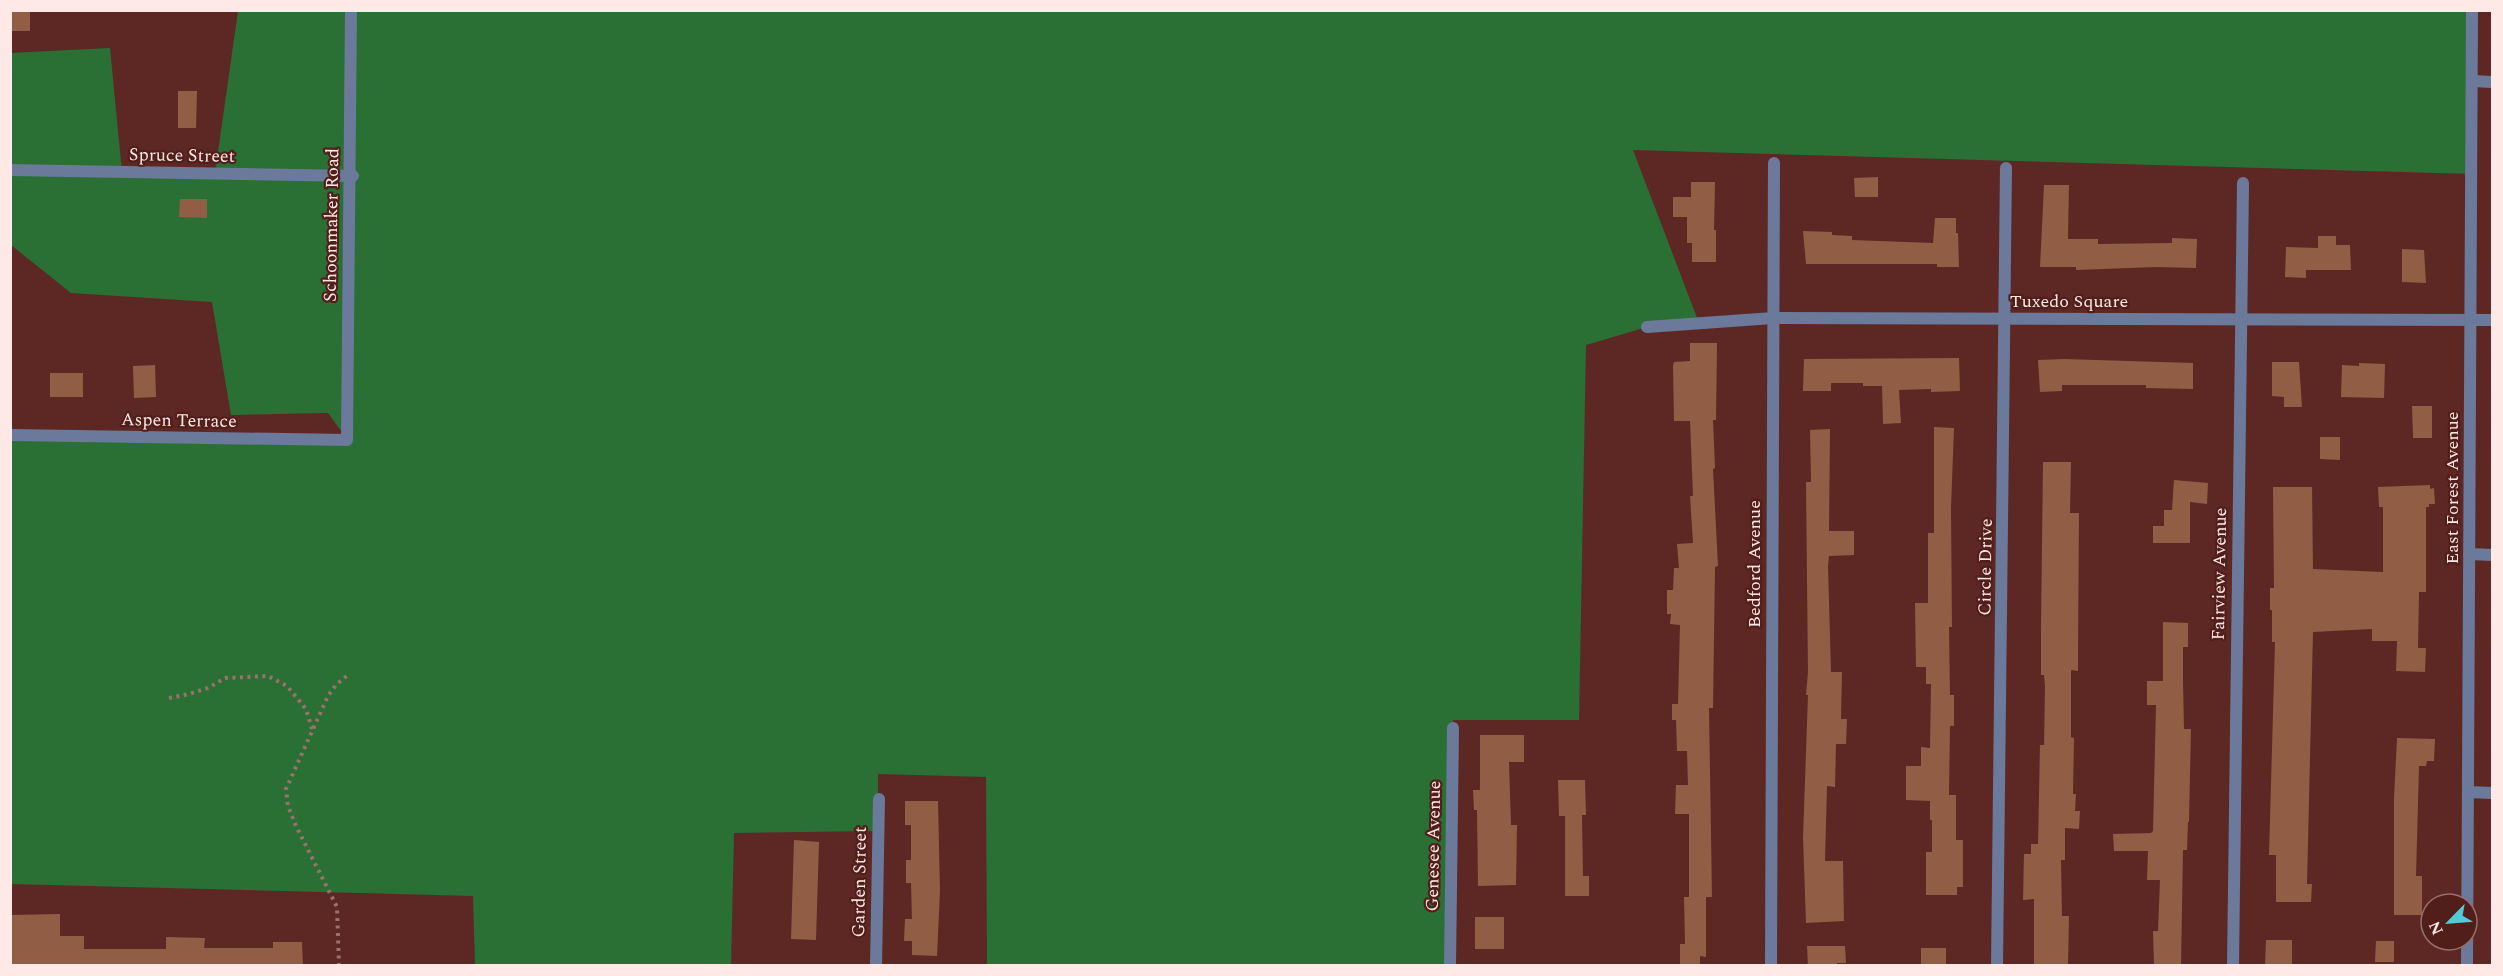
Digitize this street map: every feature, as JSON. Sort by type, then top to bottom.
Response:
[{"type":"street","name":"Schoonmaker Road","points":[[348,440],[351,10]]},
{"type":"street","name":"East Forest Avenue","points":[[2467,966],[2472,10]]},
{"type":"street","points":[[2472,81],[2493,82]]},
{"type":"street","name":"Bedford Avenue","points":[[1771,966],[1774,163]]},
{"type":"street","name":"Circle Drive","points":[[1997,966],[2006,168]]},
{"type":"street","name":"Spruce Street","points":[[10,170],[351,176]]},
{"type":"street","name":"Fairview Avenue","points":[[2233,966],[2243,183]]},
{"type":"street","name":"Tuxedo Square","points":[[1647,327],[1773,318],[2493,320]]},
{"type":"street","name":"Aspen Terrace","points":[[10,435],[348,440]]},
{"type":"street","points":[[2470,554],[2493,555]]},
{"type":"street","name":"Genesee Avenue","points":[[1450,966],[1453,728]]},
{"type":"street","points":[[2468,792],[2493,793]]},
{"type":"street","name":"Garden Street","points":[[876,966],[879,799]]},
{"type":"path","points":[[339,966],[337,907],[296,826],[287,798],[289,779],[328,696],[336,685],[350,673]]},
{"type":"path","points":[[169,698],[198,691],[225,678],[268,676],[287,686],[306,709],[312,729]]},
{"type":"green space","points":[[2472,10],[2472,174],[1633,150],[1699,323],[1647,327],[1586,345],[1579,720],[1453,720],[1450,965],[987,965],[986,777],[878,774],[878,831],[734,833],[731,965],[475,965],[473,896],[11,884],[11,435],[347,439],[328,413],[231,415],[212,302],[71,293],[11,245],[10,53],[110,48],[122,172],[215,173],[238,11]]},
{"type":"building","points":[[10,10],[30,10],[30,31],[10,31]]},
{"type":"building","points":[[178,91],[197,91],[196,128],[178,128]]},
{"type":"building","points":[[1878,177],[1878,197],[1855,197],[1854,178]]},
{"type":"building","points":[[1691,182],[1715,182],[1716,262],[1692,262],[1692,243],[1687,243],[1687,217],[1673,217],[1673,197],[1691,197]]},
{"type":"building","points":[[2044,185],[2069,185],[2068,239],[2098,239],[2098,244],[2172,243],[2172,238],[2197,239],[2196,268],[2076,270],[2076,267],[2040,267]]},
{"type":"building","points":[[180,199],[207,199],[207,218],[179,217]]},
{"type":"building","points":[[1935,218],[1956,218],[1959,267],[1937,267],[1937,264],[1806,264],[1803,231],[1832,232],[1832,235],[1852,236],[1852,240],[1933,243]]},
{"type":"building","points":[[2318,236],[2336,236],[2336,245],[2350,245],[2351,270],[2306,270],[2306,278],[2285,277],[2286,247],[2318,248]]},
{"type":"building","points":[[2402,249],[2424,250],[2426,283],[2402,282]]},
{"type":"building","points":[[1690,343],[1717,343],[1716,420],[1713,420],[1715,468],[1713,469],[1718,566],[1715,567],[1713,708],[1709,708],[1712,897],[1706,897],[1706,957],[1700,956],[1700,966],[1680,966],[1680,944],[1685,944],[1684,897],[1689,897],[1689,814],[1675,814],[1676,785],[1688,785],[1687,751],[1677,751],[1676,720],[1672,720],[1672,704],[1678,704],[1680,625],[1670,624],[1671,614],[1667,614],[1667,590],[1673,590],[1674,568],[1679,568],[1677,544],[1693,543],[1690,496],[1693,496],[1690,421],[1674,421],[1673,366],[1674,362],[1690,361]]},
{"type":"building","points":[[1959,358],[1960,391],[1899,390],[1901,423],[1883,424],[1882,386],[1863,386],[1863,383],[1831,383],[1831,391],[1803,391],[1804,359]]},
{"type":"building","points":[[2038,360],[2193,363],[2193,389],[2146,388],[2146,385],[2062,385],[2062,391],[2040,392]]},
{"type":"building","points":[[2272,362],[2299,362],[2302,407],[2284,407],[2284,397],[2272,396]]},
{"type":"building","points":[[2359,363],[2385,364],[2384,398],[2341,397],[2342,365],[2359,366]]},
{"type":"building","points":[[155,365],[156,397],[134,398],[133,366]]},
{"type":"building","points":[[50,373],[83,373],[83,397],[50,397]]},
{"type":"building","points":[[2412,406],[2432,406],[2432,438],[2413,438]]},
{"type":"building","points":[[1934,427],[1954,428],[1951,508],[1952,627],[1949,627],[1950,695],[1954,695],[1954,726],[1950,726],[1949,795],[1956,795],[1956,840],[1963,840],[1963,887],[1957,887],[1957,895],[1926,895],[1926,852],[1932,852],[1930,801],[1906,800],[1906,766],[1921,766],[1921,747],[1930,748],[1931,684],[1926,684],[1926,667],[1916,667],[1915,603],[1928,603],[1928,533],[1934,533]]},
{"type":"building","points":[[1830,429],[1829,531],[1854,531],[1854,555],[1829,556],[1828,566],[1831,672],[1842,672],[1841,719],[1847,719],[1846,744],[1836,744],[1835,787],[1827,786],[1825,861],[1843,861],[1844,921],[1806,923],[1803,838],[1808,695],[1806,695],[1808,672],[1806,482],[1811,482],[1810,430]]},
{"type":"building","points":[[2320,437],[2340,437],[2340,460],[2320,459]]},
{"type":"building","points":[[2043,462],[2071,462],[2070,513],[2079,513],[2078,671],[2071,670],[2071,737],[2074,738],[2075,811],[2080,811],[2079,829],[2065,828],[2065,860],[2061,860],[2062,916],[2069,916],[2068,966],[2034,966],[2034,899],[2023,900],[2024,854],[2031,854],[2031,844],[2038,844],[2040,745],[2044,745],[2045,686],[2044,675],[2041,675]]},
{"type":"building","points":[[2174,480],[2208,483],[2207,504],[2190,502],[2190,543],[2153,543],[2153,526],[2164,526],[2164,510],[2172,510]]},
{"type":"building","points":[[2430,485],[2430,489],[2434,488],[2435,504],[2429,504],[2429,507],[2426,507],[2426,592],[2419,592],[2418,648],[2426,648],[2425,672],[2396,671],[2397,641],[2372,641],[2372,629],[2313,632],[2307,884],[2312,884],[2311,902],[2276,902],[2276,855],[2269,855],[2275,642],[2272,642],[2272,610],[2270,610],[2270,588],[2274,588],[2273,487],[2312,487],[2313,569],[2383,572],[2383,507],[2379,507],[2378,487]]},
{"type":"building","points":[[2163,622],[2188,623],[2188,647],[2183,647],[2184,729],[2191,729],[2189,822],[2187,850],[2183,850],[2181,966],[2154,966],[2153,931],[2158,931],[2160,880],[2147,880],[2148,851],[2114,851],[2113,834],[2151,833],[2153,831],[2156,705],[2147,705],[2147,681],[2163,681]]},
{"type":"building","points":[[1480,735],[1524,735],[1524,762],[1509,762],[1511,825],[1517,825],[1516,885],[1478,886],[1477,810],[1474,810],[1473,790],[1480,790]]},
{"type":"building","points":[[2397,738],[2435,739],[2434,761],[2427,761],[2426,766],[2419,766],[2416,876],[2422,876],[2422,892],[2419,892],[2419,915],[2394,915],[2394,798]]},
{"type":"building","points":[[1558,780],[1585,780],[1586,815],[1582,815],[1583,876],[1589,876],[1589,896],[1565,896],[1565,816],[1559,816]]},
{"type":"building","points":[[905,801],[938,801],[940,891],[937,956],[912,955],[912,941],[904,941],[905,919],[912,919],[911,883],[906,883],[906,860],[911,860],[911,825],[905,825]]},
{"type":"building","points":[[794,840],[819,842],[816,940],[791,939]]},
{"type":"building","points":[[60,914],[60,936],[84,936],[84,949],[166,949],[166,937],[205,938],[204,948],[273,948],[273,942],[302,942],[303,966],[10,966],[10,915]]},
{"type":"building","points":[[1475,917],[1504,917],[1504,949],[1475,949]]},
{"type":"building","points":[[2266,940],[2292,940],[2292,966],[2265,966]]},
{"type":"building","points":[[2376,941],[2394,941],[2394,962],[2375,962]]},
{"type":"building","points":[[1807,946],[1845,946],[1846,963],[1837,963],[1837,966],[1808,966]]},
{"type":"building","points":[[1921,948],[1946,948],[1946,966],[1921,966]]}]
